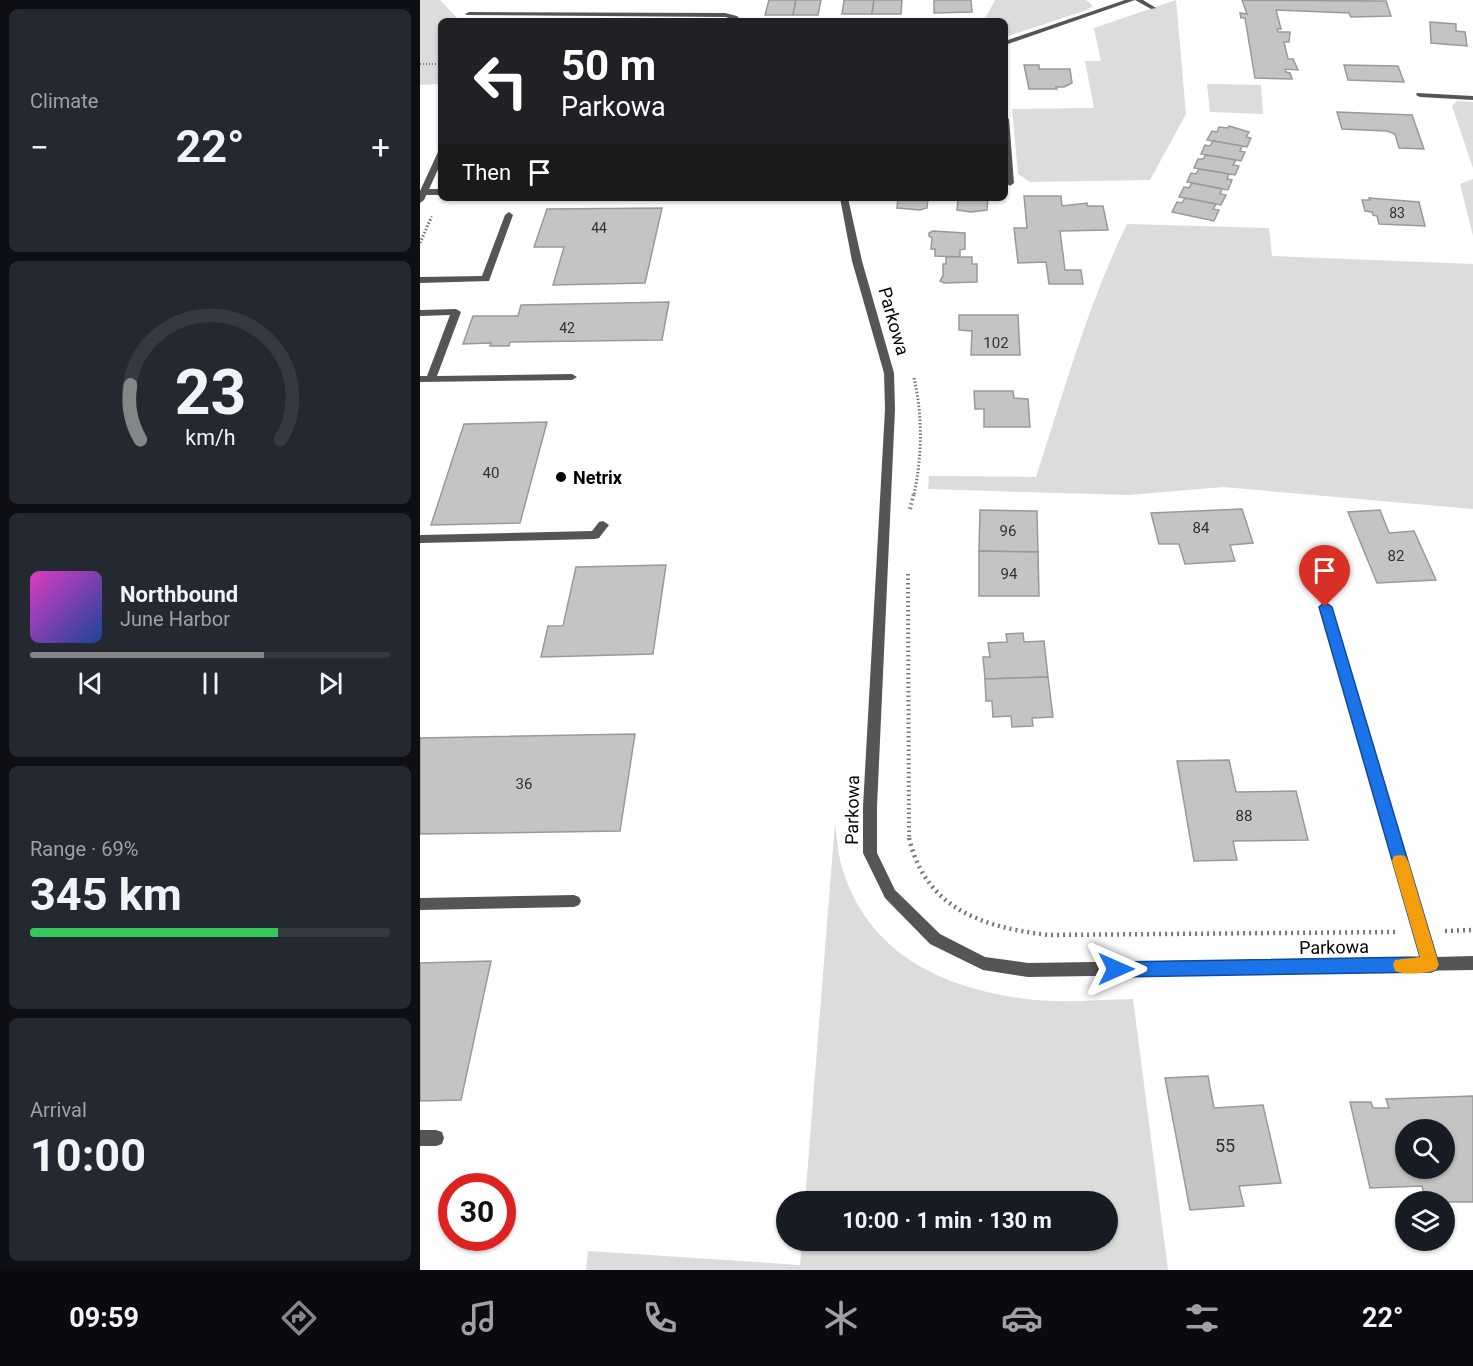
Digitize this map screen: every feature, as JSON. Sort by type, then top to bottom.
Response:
[{"type":"street","points":[[1109,0],[1128,1]]},
{"type":"street","points":[[1138,0],[1153,8]]},
{"type":"street","points":[[1008,42],[1128,1]]},
{"type":"street","points":[[469,14],[714,15],[736,18]]},
{"type":"street","points":[[1420,95],[1473,98]]},
{"type":"street","points":[[1008,157],[1010,183]]},
{"type":"street","points":[[422,196],[438,161]]},
{"type":"street","points":[[422,196],[438,193]]},
{"type":"street","name":"Parkowa","points":[[845,201],[857,261],[889,373],[890,409],[870,807],[870,853],[890,894],[935,939],[983,963],[1028,970],[1473,963]]},
{"type":"street","points":[[420,279],[486,279],[509,215]]},
{"type":"street","points":[[420,313],[456,312],[425,379],[572,377]]},
{"type":"street","points":[[420,539],[586,536],[595,535],[603,525]]},
{"type":"street","points":[[1325,607],[1431,965]]},
{"type":"street","points":[[420,904],[574,901]]},
{"type":"path","points":[[420,64],[438,64]]},
{"type":"path","points":[[909,521],[917,488],[920,403],[913,374]]},
{"type":"path","points":[[908,568],[909,838],[920,872],[945,900],[974,920],[1010,931],[1048,935],[1404,932]]},
{"type":"path","points":[[1442,931],[1473,930]]},
{"type":"shaded area","points":[[420,0],[440,0],[457,18],[438,18],[438,84],[420,85]]},
{"type":"shaded area","points":[[995,0],[1086,0],[1093,6],[1008,36],[1008,18],[986,18]]},
{"type":"shaded area","points":[[1176,0],[1186,114],[1150,180],[1030,182],[1018,174],[1012,109],[1094,108],[1085,61],[1101,61],[1094,28]]},
{"type":"shaded area","points":[[1207,84],[1261,85],[1263,114],[1210,112]]},
{"type":"shaded area","points":[[1457,101],[1473,102],[1473,168],[1452,106]]},
{"type":"shaded area","points":[[1473,179],[1473,236],[1460,184]]},
{"type":"shaded area","points":[[1127,224],[1269,228],[1272,256],[1473,264],[1473,509],[1223,487],[1129,495],[928,489],[929,476],[1036,477],[1088,317]]},
{"type":"shaded area","points":[[835,823],[842,868],[854,897],[869,922],[888,943],[910,960],[934,974],[961,984],[1019,998],[1061,1001],[1133,999],[1168,1270],[586,1270],[588,1251],[800,1265],[801,1251],[1118,1251],[1118,1191],[806,1191]]},
{"type":"building","points":[[769,0],[796,0],[793,15],[765,15]]},
{"type":"building","points":[[796,0],[821,0],[818,15],[793,15]]},
{"type":"building","points":[[844,0],[874,0],[872,14],[842,14]]},
{"type":"building","points":[[874,0],[902,0],[901,14],[872,14]]},
{"type":"building","points":[[934,0],[971,0],[972,12],[934,13]]},
{"type":"building","points":[[1242,0],[1386,1],[1391,16],[1351,17],[1349,13],[1276,10],[1281,29],[1277,29],[1278,32],[1290,32],[1289,42],[1284,42],[1288,59],[1293,59],[1298,70],[1285,69],[1290,73],[1292,79],[1255,78],[1245,18],[1241,18],[1240,13],[1247,14]]},
{"type":"building","points":[[1430,22],[1456,24],[1456,31],[1465,32],[1467,46],[1431,43]]},
{"type":"building","points":[[1024,65],[1039,65],[1039,69],[1070,69],[1072,83],[1064,87],[1056,87],[1057,89],[1029,89]]},
{"type":"building","points":[[1344,65],[1398,66],[1404,82],[1348,80]]},
{"type":"building","points":[[1337,112],[1412,115],[1424,149],[1399,148],[1395,134],[1387,131],[1342,129]]},
{"type":"building","points":[[1229,126],[1249,132],[1246,137],[1251,138],[1247,147],[1207,140],[1212,131],[1217,132],[1219,127],[1228,128]]},
{"type":"building","points":[[1213,141],[1242,146],[1240,151],[1245,152],[1241,161],[1201,154],[1205,145],[1210,146]]},
{"type":"building","points":[[1206,155],[1236,160],[1233,165],[1239,166],[1235,175],[1194,168],[1198,159],[1203,159]]},
{"type":"building","points":[[1199,169],[1229,174],[1227,179],[1232,180],[1228,190],[1187,182],[1191,173],[1196,174]]},
{"type":"building","points":[[1192,183],[1222,189],[1220,194],[1226,195],[1221,205],[1179,197],[1184,187],[1189,188]]},
{"type":"building","points":[[1024,196],[1061,196],[1062,206],[1087,203],[1087,206],[1103,206],[1108,230],[1060,231],[1065,270],[1081,270],[1083,284],[1049,284],[1046,262],[1018,263],[1014,228],[1027,228]]},
{"type":"building","points":[[1185,198],[1216,204],[1213,209],[1219,210],[1214,221],[1172,212],[1177,202],[1182,203]]},
{"type":"building","points":[[1369,198],[1419,202],[1425,226],[1379,224],[1377,216],[1365,211],[1362,200],[1370,200]]},
{"type":"building","points":[[898,201],[928,201],[927,208],[920,210],[897,208]]},
{"type":"building","points":[[958,201],[988,201],[987,210],[971,212],[957,210]]},
{"type":"building","points":[[662,208],[645,283],[553,285],[564,247],[534,247],[547,209]]},
{"type":"building","points":[[933,231],[965,233],[965,249],[960,250],[960,257],[935,256],[935,249],[931,249],[932,238],[929,236],[929,233]]},
{"type":"building","points":[[946,257],[972,257],[972,264],[977,264],[977,282],[944,283],[940,281]]},
{"type":"building","points":[[669,302],[662,340],[510,342],[509,346],[490,346],[491,343],[463,344],[473,316],[518,316],[521,305]]},
{"type":"building","points":[[959,315],[1018,315],[1020,355],[971,355],[972,331],[959,330]]},
{"type":"building","points":[[974,391],[1013,391],[1014,398],[1028,399],[1030,427],[984,427],[984,409],[975,409]]},
{"type":"building","points":[[547,422],[520,523],[431,525],[464,424]]},
{"type":"building","points":[[1242,509],[1253,543],[1230,545],[1235,561],[1185,564],[1179,544],[1159,544],[1151,513]]},
{"type":"building","points":[[980,510],[1037,511],[1038,552],[979,551]]},
{"type":"building","points":[[1380,510],[1389,533],[1414,531],[1436,580],[1377,583],[1348,512]]},
{"type":"building","points":[[979,551],[1038,552],[1039,596],[979,596]]},
{"type":"building","points":[[666,565],[653,654],[541,657],[548,626],[563,626],[576,567]]},
{"type":"building","points":[[1023,633],[1024,642],[1044,641],[1048,677],[985,679],[983,657],[990,657],[988,643],[1007,642],[1006,634]]},
{"type":"building","points":[[1048,677],[1053,717],[1032,718],[1033,726],[1012,727],[1011,716],[993,717],[992,701],[986,701],[985,679]]},
{"type":"building","points":[[635,734],[620,831],[420,834],[420,738]]},
{"type":"building","points":[[1229,760],[1236,792],[1296,791],[1308,840],[1233,841],[1237,860],[1194,861],[1177,761]]},
{"type":"building","points":[[491,961],[461,1100],[420,1101],[420,963]]},
{"type":"building","points":[[1208,1076],[1214,1108],[1263,1105],[1281,1183],[1239,1186],[1244,1206],[1190,1210],[1165,1078]]},
{"type":"building","points":[[1473,1096],[1473,1202],[1455,1202],[1455,1191],[1423,1191],[1422,1186],[1370,1188],[1350,1102],[1371,1102],[1373,1108],[1389,1108],[1386,1099]]},
{"type":"slow traffic","points":[[1400,861],[1431,965],[1401,965]]},
{"type":"place","name":"Netrix","points":[[561,477]]},
{"type":"route","points":[[1116,969],[1431,965],[1325,607]]}]
